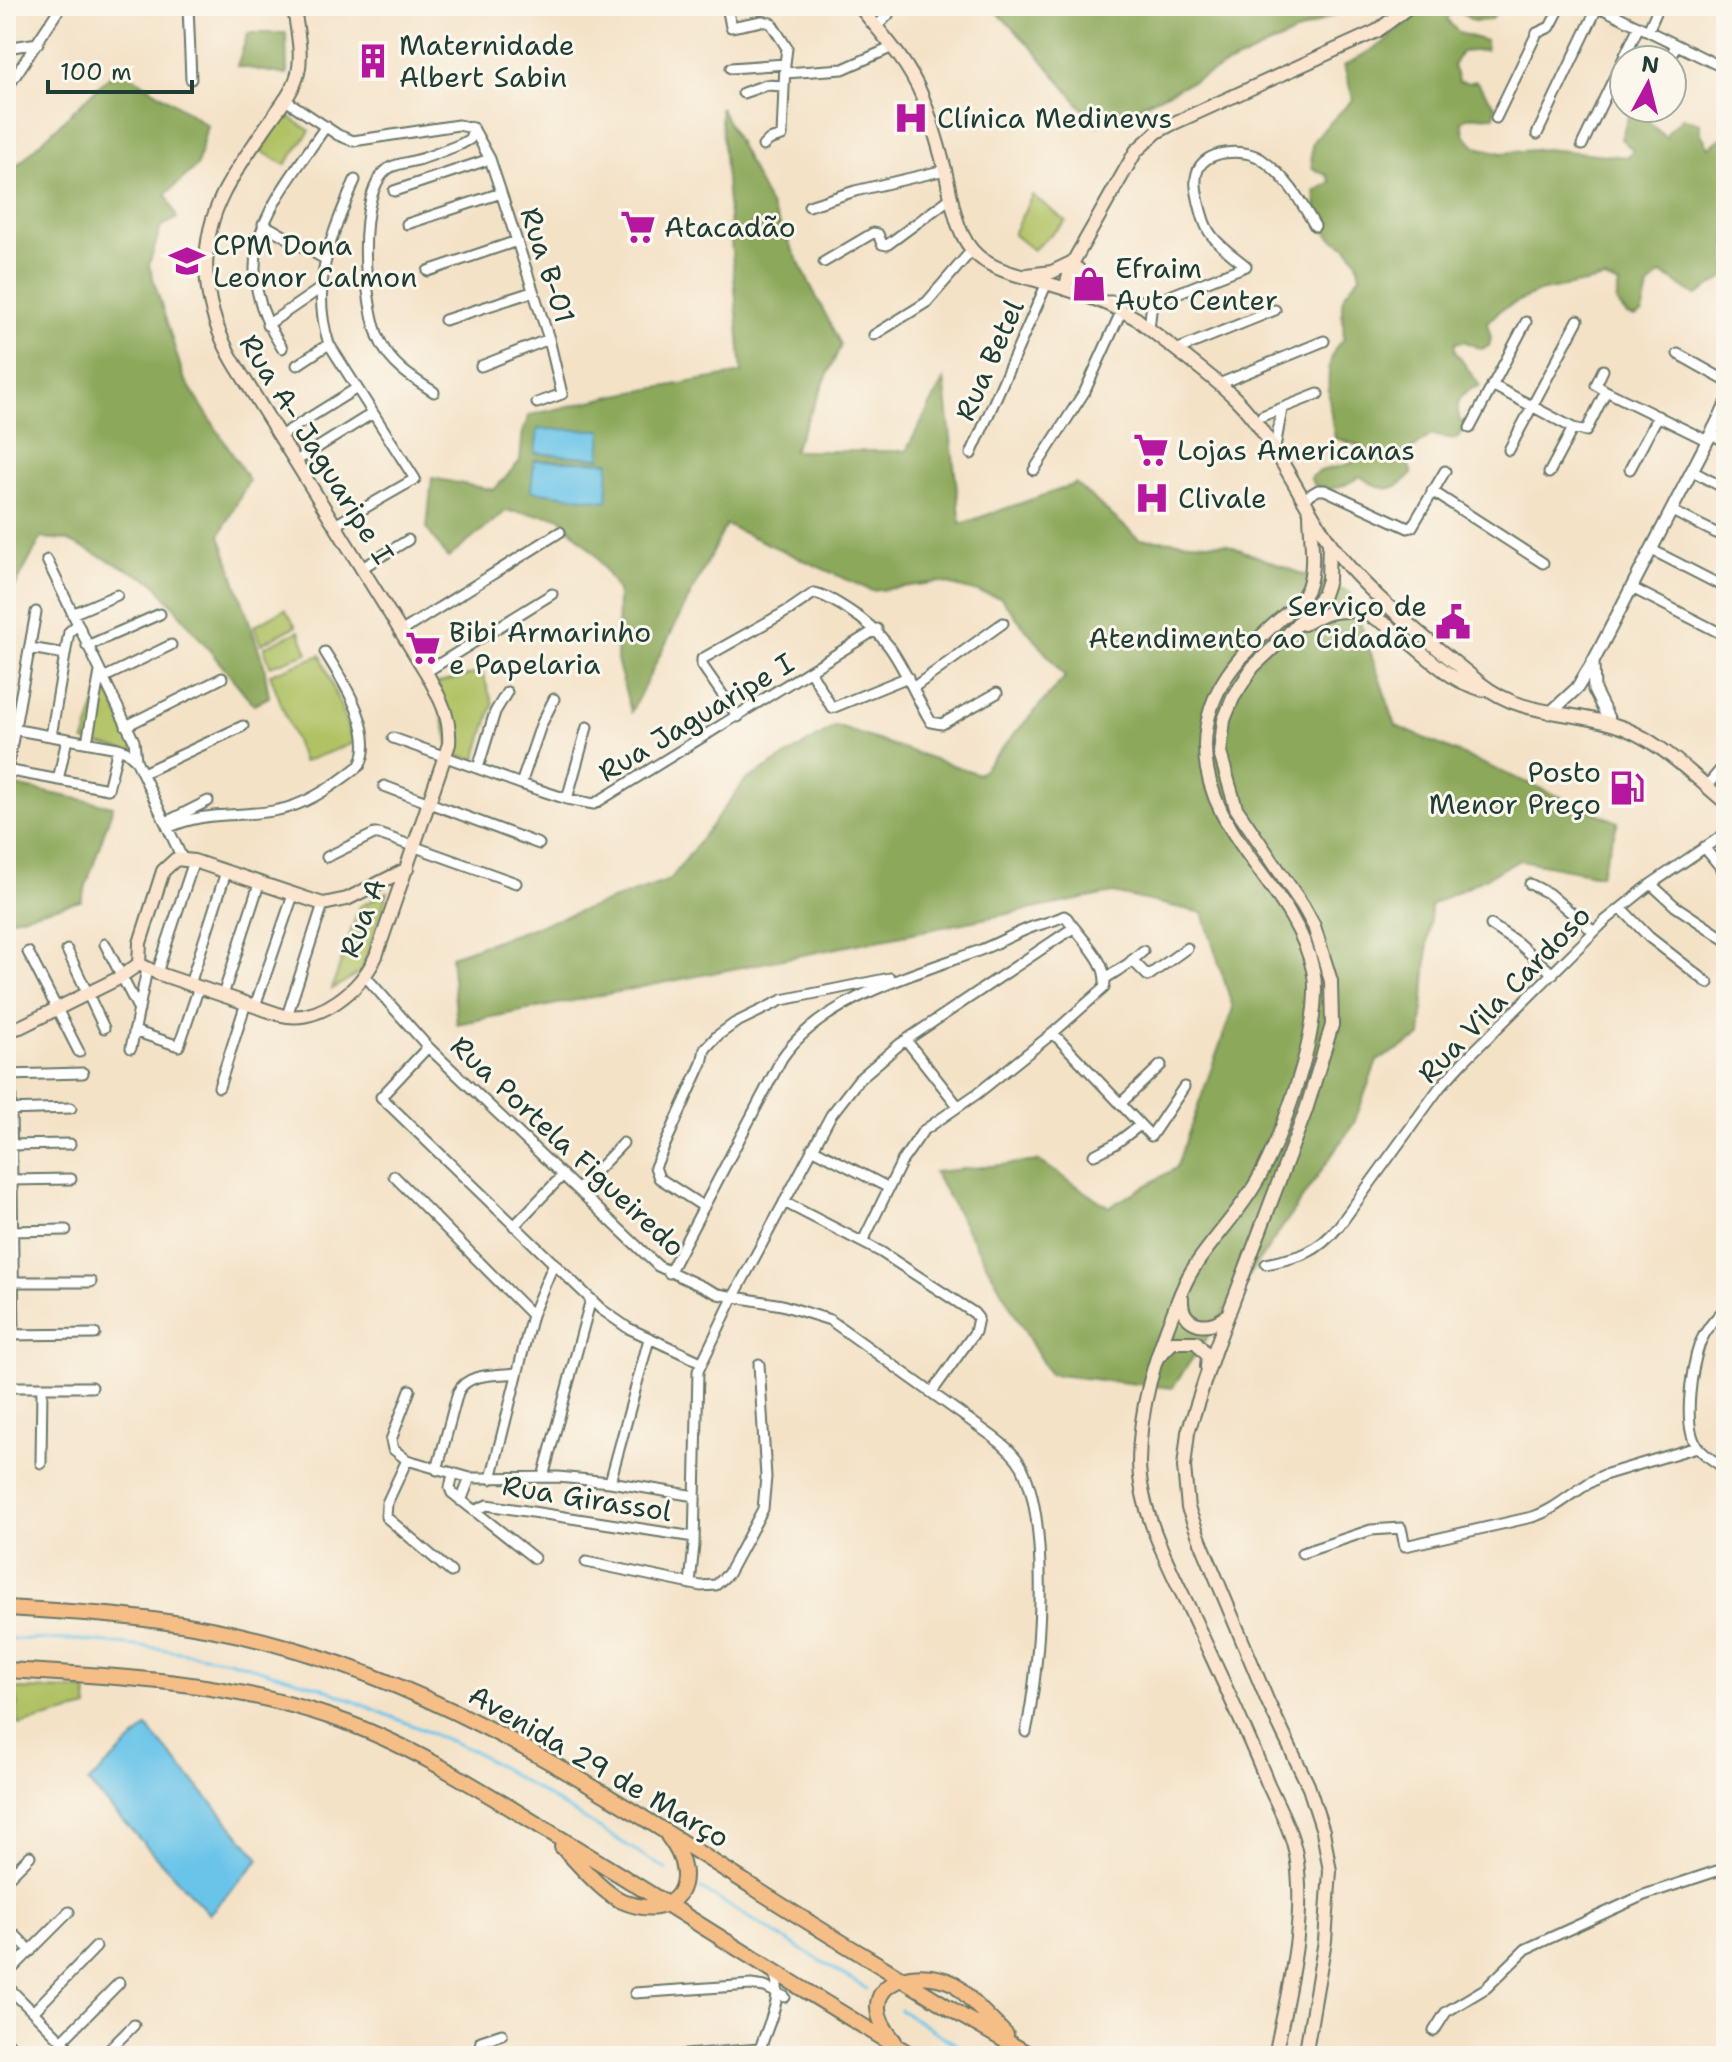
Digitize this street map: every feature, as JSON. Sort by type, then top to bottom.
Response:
[{"type":"main road","name":"Rua A- Jaguaripe I","points":[[294,6],[299,65],[294,84],[223,195],[212,225],[206,258],[208,295],[219,333],[235,364],[402,631],[441,700],[449,723],[449,744],[407,869]]},
{"type":"main road","points":[[859,6],[893,47],[922,96],[963,238],[972,250],[992,265],[1122,310],[1219,384],[1248,413],[1329,542],[1352,571],[1497,695]]},
{"type":"main road","points":[[1069,290],[1085,243],[1136,151],[1157,132],[1377,31],[1410,6]]},
{"type":"main road","points":[[1019,275],[1052,272],[1075,265]]},
{"type":"main road","points":[[1075,265],[1083,284],[1099,300]]},
{"type":"main road","points":[[1275,2056],[1296,1946],[1299,1907],[1296,1852],[1242,1720],[1173,1573],[1147,1509],[1139,1469],[1140,1431],[1156,1361],[1186,1280],[1255,1186],[1275,1143],[1311,1029],[1315,976],[1308,949],[1275,889],[1226,823],[1211,783],[1205,745],[1217,691],[1229,670],[1246,650],[1301,600],[1308,588],[1311,568],[1310,511]]},
{"type":"main road","points":[[1305,2056],[1325,1941],[1330,1871],[1323,1831],[1308,1785],[1268,1702],[1188,1508],[1184,1467],[1188,1432],[1215,1349],[1234,1307],[1306,1110],[1332,1025],[1331,981],[1314,926],[1236,808],[1220,753],[1224,720],[1233,698],[1253,667],[1323,595],[1328,580],[1329,542]]},
{"type":"main road","points":[[1288,634],[1333,610],[1373,616],[1392,627],[1460,681],[1514,704],[1611,724],[1649,741],[1726,803]]},
{"type":"main road","points":[[148,969],[140,943],[163,871],[171,861],[188,860]]},
{"type":"main road","name":"Rua A","points":[[188,860],[323,904],[347,899],[407,869]]},
{"type":"main road","name":"Rua A","points":[[287,1016],[298,1018],[318,1012],[366,977],[407,869]]},
{"type":"main road","points":[[8,1031],[121,976],[148,969],[287,1016]]},
{"type":"main road","points":[[1186,1280],[1181,1306],[1185,1317],[1191,1322],[1210,1325],[1222,1321],[1234,1307]]},
{"type":"main road","points":[[1156,1361],[1173,1342],[1196,1342],[1208,1356],[1207,1378]]},
{"type":"main road","name":"Avenida 29 de Março","points":[[6,1608],[168,1621],[246,1636],[313,1655],[413,1693],[508,1738],[1026,2053]]},
{"type":"main road","points":[[6,1670],[158,1680],[241,1693],[336,1719],[389,1742],[538,1825],[908,2053]]},
{"type":"main road","points":[[538,1825],[613,1897],[636,1905],[666,1903],[683,1888],[686,1870],[676,1847],[664,1831]]},
{"type":"main road","points":[[908,2053],[883,2027],[877,2006],[885,1988],[902,1978],[931,1976],[955,1984],[1026,2053]]},
{"type":"street","points":[[6,90],[61,6]]},
{"type":"street","points":[[188,6],[191,79]]},
{"type":"street","points":[[727,6],[731,27],[762,21],[771,23],[787,48],[782,136],[769,140],[763,146]]},
{"type":"street","points":[[876,27],[888,15],[890,6]]},
{"type":"street","points":[[1496,118],[1537,33],[1550,27],[1561,6]]},
{"type":"street","points":[[1537,134],[1598,6],[1674,44]]},
{"type":"street","points":[[1582,145],[1643,28],[1659,6]]},
{"type":"street","points":[[6,48],[38,43]]},
{"type":"street","points":[[731,68],[843,69],[893,47]]},
{"type":"street","points":[[1688,51],[1726,69]]},
{"type":"street","points":[[743,93],[766,85],[784,86]]},
{"type":"street","points":[[284,99],[345,139],[353,141],[458,125],[473,128],[470,139],[461,144],[391,167],[378,182],[367,223],[365,256],[371,321],[382,346],[397,366],[434,392]]},
{"type":"street","points":[[282,348],[267,325],[254,277],[258,238],[271,206],[326,126]]},
{"type":"street","name":"Rua B-01","points":[[473,128],[490,159],[549,339],[562,394],[537,403]]},
{"type":"street","points":[[1099,300],[1157,301],[1246,266],[1212,236],[1203,221],[1195,186],[1197,170],[1218,154],[1247,153],[1259,157],[1295,190],[1315,226]]},
{"type":"street","points":[[394,191],[490,159]]},
{"type":"street","points":[[809,206],[855,191],[945,170]]},
{"type":"street","points":[[335,525],[415,479],[329,344],[325,331],[321,288],[325,259],[355,180]]},
{"type":"street","points":[[407,224],[501,193]]},
{"type":"street","points":[[824,262],[873,233],[878,234],[882,244],[887,245],[952,197]]},
{"type":"street","points":[[263,224],[325,259]]},
{"type":"street","points":[[428,271],[517,241]]},
{"type":"street","points":[[874,335],[927,302],[972,250]]},
{"type":"street","name":"Rua Betel","points":[[971,454],[1047,283]]},
{"type":"street","points":[[267,325],[321,288]]},
{"type":"street","points":[[445,320],[532,292]]},
{"type":"street","points":[[1149,329],[1151,311],[1157,301]]},
{"type":"street","points":[[1034,470],[1085,391],[1122,310]]},
{"type":"street","points":[[1176,350],[1275,310]]},
{"type":"street","points":[[1509,450],[1578,320]]},
{"type":"street","points":[[1470,428],[1526,322]]},
{"type":"street","points":[[481,366],[549,339]]},
{"type":"street","points":[[1219,384],[1324,341]]},
{"type":"street","points":[[297,365],[329,344]]},
{"type":"street","points":[[1678,354],[1726,381]]},
{"type":"street","points":[[1603,370],[1596,385],[1606,391],[1709,438],[1726,442]]},
{"type":"street","points":[[1492,385],[1573,428],[1586,431],[1606,391]]},
{"type":"street","points":[[280,436],[357,388]]},
{"type":"street","points":[[1262,416],[1318,394]]},
{"type":"street","points":[[1550,713],[1577,688],[1593,662],[1726,405]]},
{"type":"street","points":[[1274,453],[1282,409]]},
{"type":"street","points":[[296,461],[373,413]]},
{"type":"street","points":[[1630,469],[1658,416]]},
{"type":"street","points":[[1549,473],[1573,428]]},
{"type":"street","points":[[1303,499],[1318,490],[1325,490],[1408,528],[1412,527],[1445,471]]},
{"type":"street","points":[[1692,471],[1726,489]]},
{"type":"street","points":[[1432,491],[1543,563]]},
{"type":"street","points":[[1672,511],[1726,538]]},
{"type":"street","points":[[402,631],[560,532]]},
{"type":"street","points":[[362,568],[408,540]]},
{"type":"street","points":[[1652,550],[1726,588]]},
{"type":"street","points":[[47,560],[134,741],[136,760]]},
{"type":"street","points":[[1632,588],[1724,635]]},
{"type":"street","points":[[738,717],[702,665],[702,659],[814,593],[845,607],[877,629],[935,725],[997,693]]},
{"type":"street","points":[[426,672],[552,594]]},
{"type":"street","points":[[72,614],[117,595]]},
{"type":"street","points":[[36,612],[10,729],[6,770],[108,789],[118,748]]},
{"type":"street","points":[[87,646],[160,614]]},
{"type":"street","points":[[914,687],[1003,623]]},
{"type":"street","points":[[51,736],[70,630],[77,625]]},
{"type":"street","name":"Rua Jaguaripe I","points":[[393,738],[521,784],[594,804],[877,629]]},
{"type":"street","points":[[102,675],[171,645]]},
{"type":"street","points":[[30,648],[65,654]]},
{"type":"street","points":[[167,825],[198,816],[280,810],[341,779],[360,765],[365,742],[346,686],[325,652]]},
{"type":"street","points":[[1593,662],[1594,690],[1611,724]]},
{"type":"street","points":[[811,672],[832,708],[908,677]]},
{"type":"street","points":[[87,742],[102,675]]},
{"type":"street","points":[[126,726],[222,678]]},
{"type":"street","points":[[1577,688],[1594,690]]},
{"type":"street","points":[[478,768],[495,712],[507,692]]},
{"type":"street","points":[[521,784],[541,725],[554,699]]},
{"type":"street","points":[[143,773],[243,726]]},
{"type":"street","points":[[567,799],[587,727]]},
{"type":"street","points":[[10,729],[126,751],[136,760],[167,825],[188,860],[148,969],[131,1048]]},
{"type":"street","points":[[58,780],[67,739]]},
{"type":"street","points":[[1706,787],[1726,763]]},
{"type":"street","points":[[384,786],[539,844]]},
{"type":"street","points":[[167,825],[208,801]]},
{"type":"street","name":"Rua Vila Cardoso","points":[[1266,1264],[1310,1253],[1330,1237],[1440,1087],[1621,908],[1726,833]]},
{"type":"street","points":[[327,857],[374,834],[516,883]]},
{"type":"street","points":[[1704,847],[1726,874]]},
{"type":"street","points":[[134,1031],[179,1046],[226,872]]},
{"type":"street","points":[[223,995],[259,884]]},
{"type":"street","points":[[1530,884],[1566,907],[1594,932]]},
{"type":"street","points":[[1651,884],[1675,906],[1726,940]]},
{"type":"street","points":[[219,1087],[293,895]]},
{"type":"street","points":[[287,1016],[323,904]]},
{"type":"street","points":[[1621,908],[1649,937],[1708,983]]},
{"type":"street","points":[[704,1207],[659,1178],[655,1167],[709,1044],[735,1023],[782,1000],[907,974],[982,949],[1064,916],[1091,949],[1106,978],[1104,988],[1053,1033],[923,1131],[902,1161],[863,1241]]},
{"type":"street","points":[[1491,925],[1518,943],[1553,974]]},
{"type":"street","points":[[690,1584],[697,1383],[701,1362],[812,1148],[849,1090],[882,1058],[1073,928]]},
{"type":"street","points":[[105,944],[139,1010]]},
{"type":"street","points":[[1132,960],[1148,976],[1187,948]]},
{"type":"street","points":[[67,950],[104,1028]]},
{"type":"street","points":[[1106,978],[1143,951]]},
{"type":"street","points":[[28,952],[79,1052]]},
{"type":"street","points":[[669,1273],[789,1048],[838,1010],[907,974]]},
{"type":"street","name":"Rua Portela Figueiredo","points":[[366,977],[428,1047],[658,1266],[718,1294],[802,1309],[830,1320],[1006,1446],[1023,1469],[1038,1546],[1039,1628],[1032,1705],[1026,1732]]},
{"type":"street","points":[[8,1031],[10,1335],[95,1334]]},
{"type":"street","points":[[1053,1033],[1151,1136],[1184,1087]]},
{"type":"street","points":[[906,1040],[958,1106]]},
{"type":"street","points":[[428,1047],[381,1097],[614,1319],[649,1339],[701,1362]]},
{"type":"street","points":[[1120,1104],[1161,1065]]},
{"type":"street","points":[[8,1075],[83,1073]]},
{"type":"street","points":[[8,1110],[71,1108]]},
{"type":"street","points":[[1094,1155],[1140,1125]]},
{"type":"street","points":[[578,1190],[623,1143]]},
{"type":"street","points":[[9,1145],[70,1144]]},
{"type":"street","points":[[812,1148],[889,1188]]},
{"type":"street","points":[[514,1226],[563,1175]]},
{"type":"street","points":[[394,1176],[532,1315]]},
{"type":"street","points":[[9,1180],[71,1179]]},
{"type":"street","points":[[784,1202],[863,1241],[969,1308],[978,1318],[975,1332],[932,1392]]},
{"type":"street","points":[[9,1231],[66,1230]]},
{"type":"street","points":[[491,1479],[532,1315],[554,1263]]},
{"type":"street","points":[[10,1282],[91,1282]]},
{"type":"street","points":[[543,1477],[591,1299]]},
{"type":"street","points":[[1726,1308],[1704,1335],[1694,1365],[1690,1407],[1691,1433],[1697,1447],[1726,1469]]},
{"type":"street","points":[[610,1482],[649,1339]]},
{"type":"street","points":[[586,1562],[690,1584],[709,1586],[721,1581],[763,1509],[766,1477],[759,1364]]},
{"type":"street","points":[[437,1470],[463,1383],[475,1378],[516,1373]]},
{"type":"street","points":[[6,1387],[92,1387]]},
{"type":"street","points":[[41,1463],[42,1387]]},
{"type":"street","points":[[410,1390],[391,1440],[393,1449],[407,1460],[470,1478],[543,1477],[610,1482],[695,1496]]},
{"type":"street","points":[[1302,1553],[1352,1535],[1386,1528],[1401,1528],[1405,1546],[1546,1513],[1578,1489],[1604,1475],[1697,1447]]},
{"type":"street","points":[[407,1460],[387,1503],[388,1521],[451,1572]]},
{"type":"street","points":[[453,1474],[450,1488],[461,1501],[534,1558]]},
{"type":"street","points":[[461,1501],[470,1478]]},
{"type":"street","name":"Rua Girassol","points":[[474,1511],[487,1505],[694,1537]]},
{"type":"street","points":[[6,1880],[30,1856]]},
{"type":"street","points":[[1434,2031],[1446,2012],[1486,1988],[1526,1949],[1644,1895],[1725,1872]]},
{"type":"street","points":[[6,1975],[69,1912]]},
{"type":"street","points":[[6,1926],[31,1951]]},
{"type":"street","points":[[34,2011],[96,1947]]},
{"type":"street","points":[[672,2056],[759,2052],[780,1997],[773,1969]]},
{"type":"street","points":[[63,2040],[119,1983]]},
{"type":"street","points":[[6,1985],[77,2056]]},
{"type":"street","points":[[635,1993],[751,1985],[765,1987],[780,1997],[819,1998]]},
{"type":"street","points":[[103,2056],[134,2025]]},
{"type":"street","points":[[478,2056],[481,2041],[502,2034]]},
{"type":"street","points":[[6,2041],[21,2056]]},
{"type":"green space","points":[[991,6],[1353,6],[1097,126],[1036,52]]},
{"type":"green space","points":[[1421,6],[1497,6],[1496,14],[1490,20],[1473,21],[1458,11],[1450,12],[1447,20],[1459,33],[1486,41],[1486,50],[1461,52],[1453,66],[1459,82],[1476,81],[1496,107],[1494,116],[1469,117],[1462,121],[1464,134],[1476,147],[1502,153],[1545,149],[1627,157],[1633,150],[1621,139],[1626,124],[1651,124],[1666,138],[1676,124],[1688,124],[1688,120],[1700,123],[1700,132],[1709,147],[1724,136],[1726,128],[1726,276],[1697,295],[1660,274],[1648,288],[1642,313],[1635,317],[1627,315],[1616,302],[1619,285],[1605,279],[1538,292],[1500,310],[1487,323],[1491,338],[1489,346],[1481,349],[1464,341],[1455,343],[1455,351],[1480,386],[1460,398],[1458,414],[1460,421],[1467,426],[1456,439],[1431,435],[1411,450],[1406,457],[1412,474],[1393,488],[1381,488],[1360,476],[1341,487],[1320,488],[1310,478],[1316,473],[1352,463],[1364,453],[1360,446],[1335,438],[1328,386],[1331,359],[1343,340],[1343,298],[1360,276],[1357,261],[1347,247],[1319,225],[1315,191],[1331,182],[1327,175],[1312,168],[1312,145],[1353,99],[1344,66],[1388,40]]},
{"type":"green space","points":[[248,33],[286,33],[287,75],[237,66]]},
{"type":"green space","points":[[119,67],[207,125],[197,166],[166,194],[177,218],[161,227],[149,265],[184,378],[249,480],[220,535],[264,665],[269,697],[254,705],[154,582],[67,540],[41,538],[6,604],[6,176]]},
{"type":"green space","points":[[720,107],[841,345],[793,451],[906,451],[944,379],[961,524],[1076,484],[1139,539],[1226,544],[1350,593],[1396,726],[1618,822],[1600,875],[1520,860],[1431,905],[1421,1037],[1377,1061],[1354,1123],[1172,1388],[1049,1374],[934,1172],[1039,1161],[1109,1207],[1176,1168],[1233,1008],[1203,913],[1113,893],[457,1024],[451,956],[670,880],[745,781],[836,726],[979,774],[1065,677],[1001,598],[940,582],[872,591],[726,525],[631,712],[617,660],[618,591],[595,554],[559,517],[506,511],[448,558],[427,529],[432,478],[494,490],[520,461],[523,430],[530,415],[617,395],[742,373]]},
{"type":"green space","points":[[285,114],[310,131],[285,165],[261,151]]},
{"type":"green space","points":[[1032,195],[1066,221],[1033,250],[1013,234]]},
{"type":"green space","points":[[285,609],[296,626],[261,644],[254,626]]},
{"type":"green space","points":[[299,631],[308,653],[270,666],[264,647]]},
{"type":"green space","points":[[321,655],[354,743],[303,762],[270,674]]},
{"type":"green space","points":[[482,672],[493,704],[476,759],[451,755],[435,684]]},
{"type":"green space","points":[[103,681],[132,742],[133,752],[84,741]]},
{"type":"green space","points":[[6,784],[113,806],[81,901],[6,920]]},
{"type":"green space","points":[[388,892],[361,972],[332,989],[359,907]]},
{"type":"green space","points":[[16,1689],[86,1690],[88,1708],[19,1725]]},
{"type":"water","points":[[538,429],[602,430],[600,458],[535,453]]},
{"type":"water","points":[[534,460],[609,462],[607,501],[531,491]]},
{"type":"water","points":[[147,1727],[260,1859],[209,1914],[88,1783]]},
{"type":"waterway","points":[[6,1639],[79,1640],[155,1648],[228,1660],[320,1687],[474,1751],[667,1870]]},
{"type":"waterway","points":[[700,1888],[867,1989]]},
{"type":"waterway","points":[[900,2010],[975,2056]]},
{"type":"place","name":"Maternidade Albert Sabin","points":[[373,61]]},
{"type":"place","name":"Clínica Medinews","points":[[911,118]]},
{"type":"place","name":"Atacadão","points":[[638,227]]},
{"type":"place","name":"CPM Dona Leonor Calmon","points":[[187,261]]},
{"type":"place","name":"Efraim Auto Center","points":[[1089,284]]},
{"type":"place","name":"Lojas Americanas","points":[[1151,450]]},
{"type":"place","name":"Clivale","points":[[1152,498]]},
{"type":"place","name":"Serviço de Atendimento ao Cidadão","points":[[1453,622]]},
{"type":"place","name":"Bibi Armarinho e Papelaria","points":[[423,648]]},
{"type":"place","name":"Posto Menor Preço","points":[[1627,788]]}]
